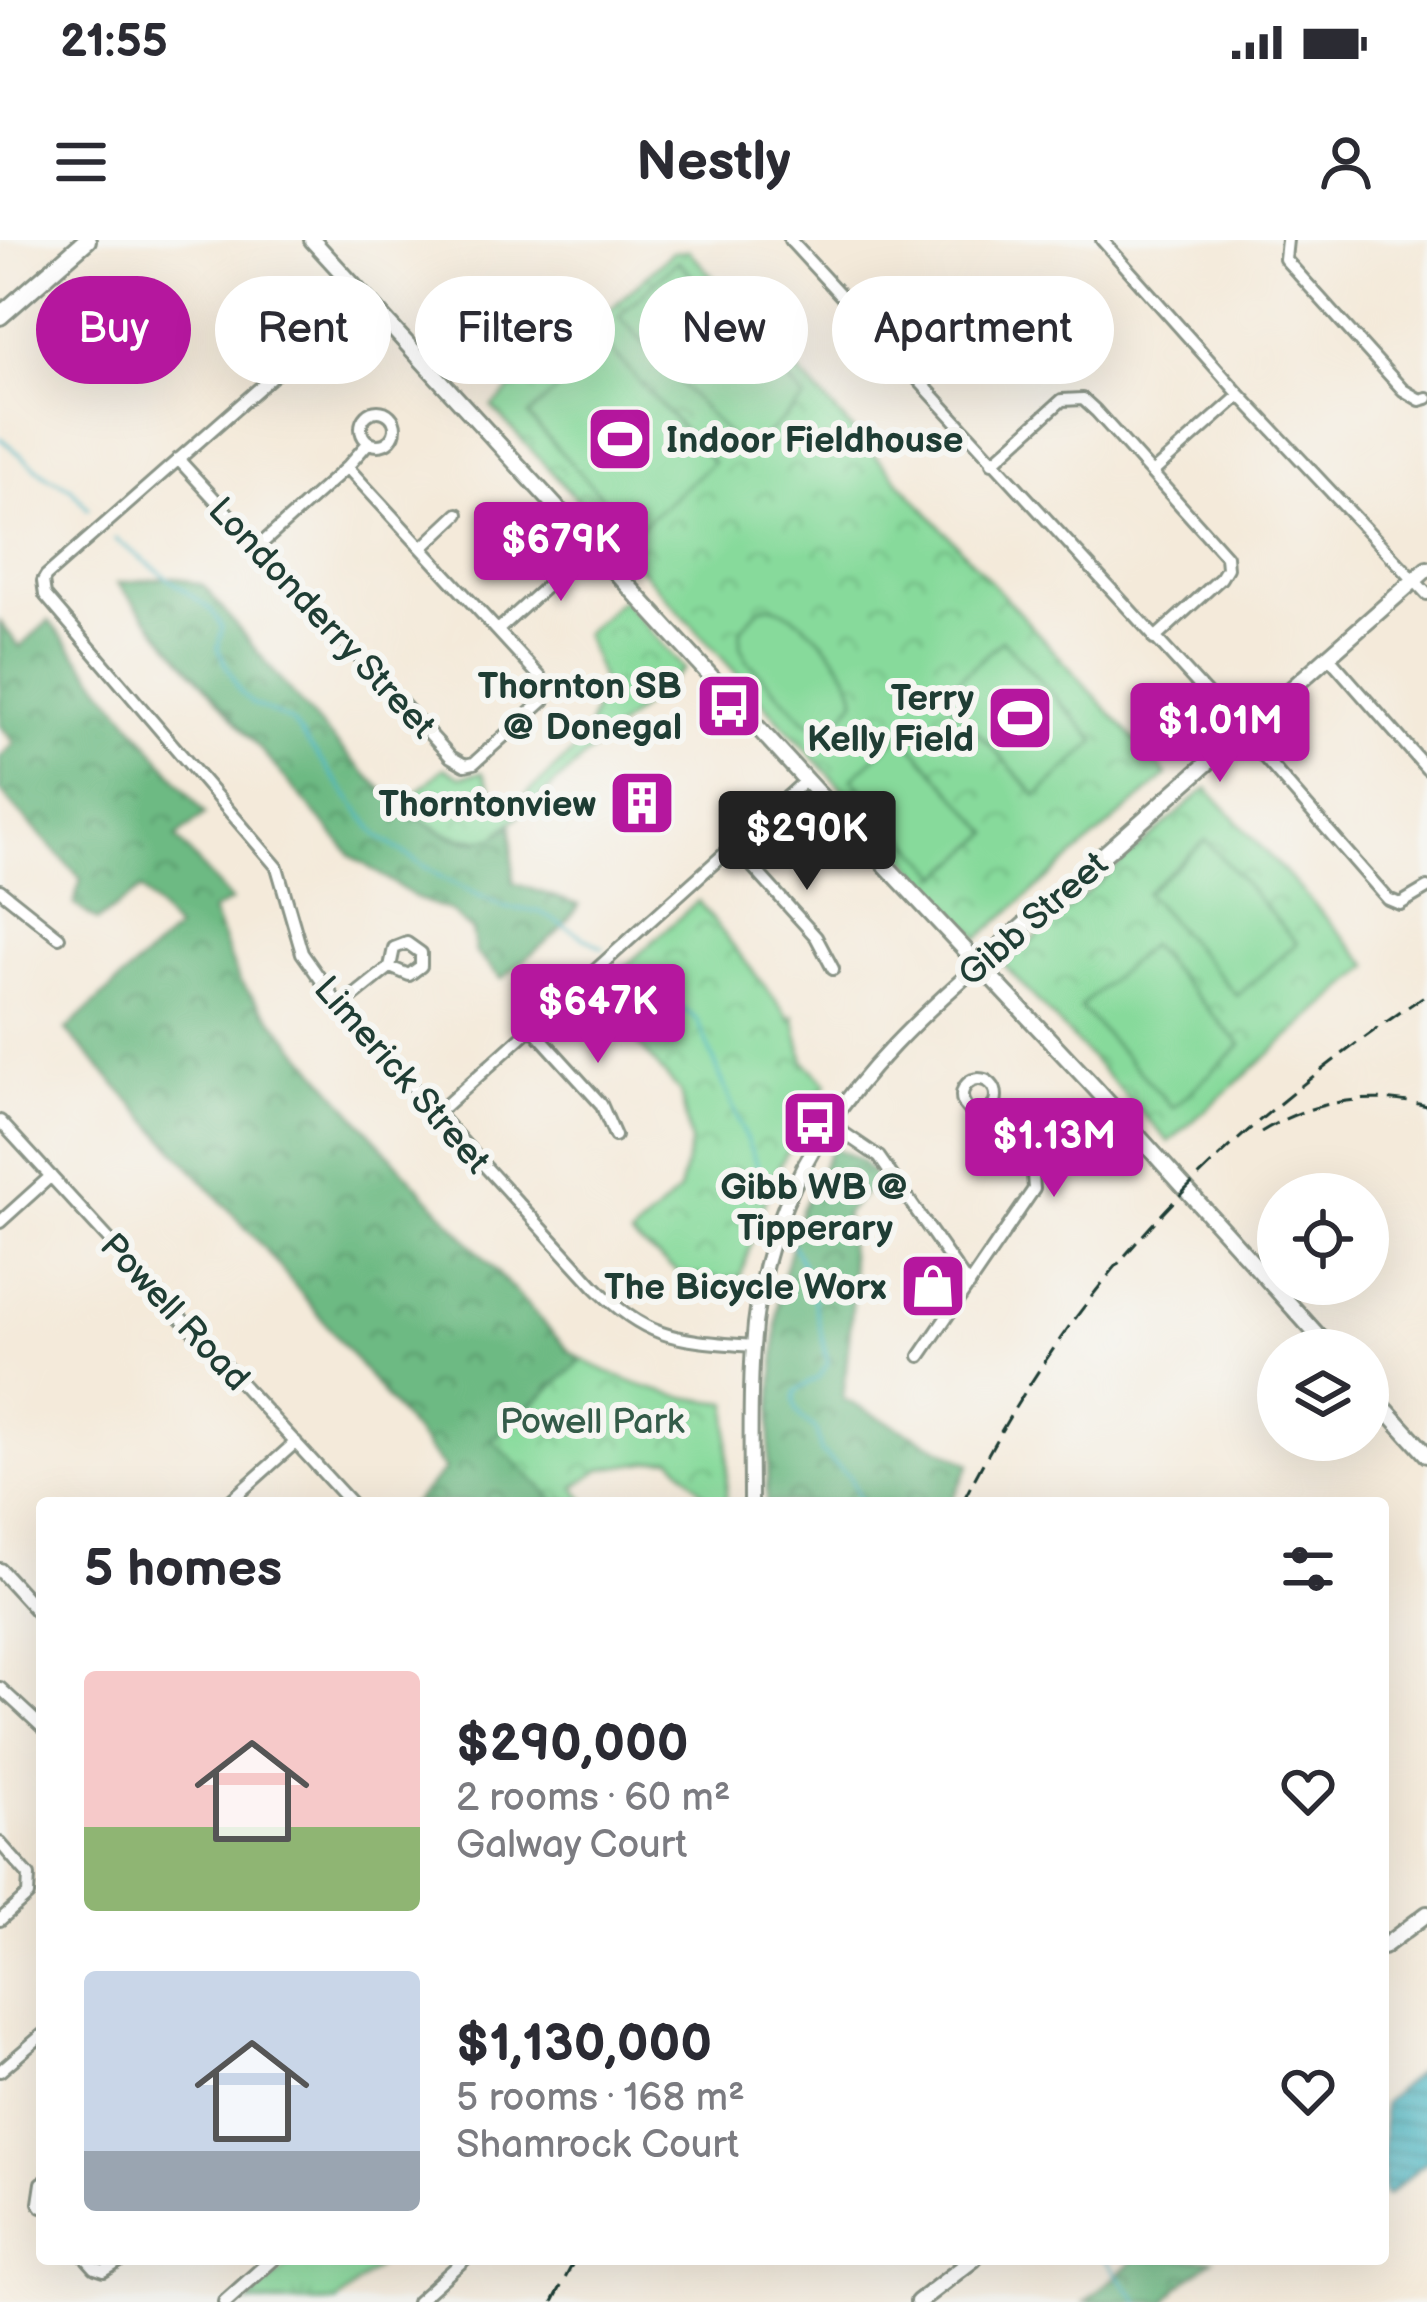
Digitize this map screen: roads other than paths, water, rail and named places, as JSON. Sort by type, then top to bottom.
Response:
[{"type":"main road","points":[[0,316],[87,240]]},
{"type":"main road","points":[[312,240],[345,276]]},
{"type":"main road","points":[[391,325],[1312,1329]]},
{"type":"main road","name":"Gibb Street","points":[[980,964],[1427,569]]},
{"type":"main road","points":[[1389,1413],[1427,1455]]},
{"type":"main road","points":[[1389,1942],[1427,1914]]},
{"type":"main road","points":[[918,2302],[966,2265]]},
{"type":"street","points":[[790,240],[1242,732],[1388,899],[1400,904],[1427,888]]},
{"type":"street","points":[[1102,240],[1427,594]]},
{"type":"street","points":[[1287,240],[1285,259],[1403,389],[1420,400],[1427,398]]},
{"type":"street","points":[[178,459],[264,384]]},
{"type":"street","points":[[1152,473],[1240,395]]},
{"type":"street","points":[[992,463],[1061,400],[1083,399],[1096,410],[1226,556],[1221,578],[1154,639]]},
{"type":"street","points":[[259,546],[369,442]]},
{"type":"street","name":"Londonderry Street","points":[[178,459],[452,757],[465,765],[474,763],[544,700],[541,678],[498,629]]},
{"type":"street","name":"Limerick Street","points":[[178,459],[46,576],[45,595],[277,867],[302,953],[340,1007],[594,1286],[640,1327],[662,1335],[753,1346]]},
{"type":"street","points":[[347,467],[498,629],[593,544]]},
{"type":"street","points":[[423,547],[458,514]]},
{"type":"street","points":[[1328,656],[1427,769]]},
{"type":"street","points":[[435,1115],[806,780]]},
{"type":"street","points":[[734,846],[816,937],[833,969]]},
{"type":"street","points":[[0,890],[59,937]]},
{"type":"street","name":"Gibb Street","points":[[751,1497],[753,1346],[774,1238],[794,1186],[829,1123],[885,1051],[980,964]]},
{"type":"street","points":[[340,1007],[390,968]]},
{"type":"street","points":[[532,1028],[601,1103],[615,1136]]},
{"type":"street","points":[[920,1356],[1034,1190],[1033,1174],[989,1109]]},
{"type":"street","name":"Powell Road","points":[[0,1121],[346,1497]]},
{"type":"street","points":[[829,1123],[879,1157],[969,1286]]},
{"type":"street","points":[[0,1222],[51,1175]]},
{"type":"street","points":[[235,1497],[296,1442]]},
{"type":"street","points":[[0,1570],[36,1609]]},
{"type":"street","points":[[0,1688],[36,1721]]},
{"type":"street","points":[[0,1843],[28,1876],[28,1895],[0,1920]]},
{"type":"street","points":[[0,2072],[36,2040]]},
{"type":"street","points":[[225,2302],[267,2265]]},
{"type":"street","points":[[417,2302],[458,2265]]},
{"type":"water","points":[[1427,2064],[1427,2161],[1389,2194],[1389,2098]]},
{"type":"waterway","points":[[0,438],[48,477],[71,488],[88,509]]},
{"type":"waterway","points":[[115,539],[211,610],[222,627],[218,649],[240,692],[253,704],[291,721],[379,837],[444,879],[506,908],[538,911],[603,948]]},
{"type":"waterway","points":[[623,965],[697,1019],[764,1183]]},
{"type":"waterway","points":[[793,1245],[808,1276],[828,1363],[819,1377],[796,1391],[796,1409],[816,1429],[821,1452],[850,1477],[858,1497]]},
{"type":"waterway","points":[[1110,2265],[1139,2302]]},
{"type":"railway","points":[[965,1497],[1054,1349],[1160,1217],[1283,1101],[1427,994]]},
{"type":"railway","points":[[1261,1132],[1300,1113],[1341,1102],[1384,1099],[1427,1106]]},
{"type":"railway","points":[[553,2302],[572,2265]]},
{"type":"place","name":"Indoor Fieldhouse","points":[[620,439]]},
{"type":"place","name":"Thornton SB @ Donegal","points":[[729,706]]},
{"type":"place","name":"Terry Kelly Field","points":[[1020,718]]},
{"type":"place","name":"Thorntonview","points":[[642,803]]},
{"type":"place","name":"Gibb WB @ Tipperary","points":[[815,1123]]},
{"type":"place","name":"The Bicycle Worx","points":[[933,1286]]},
{"type":"park label","name":"Powell Park","points":[[592,1420]]}]
